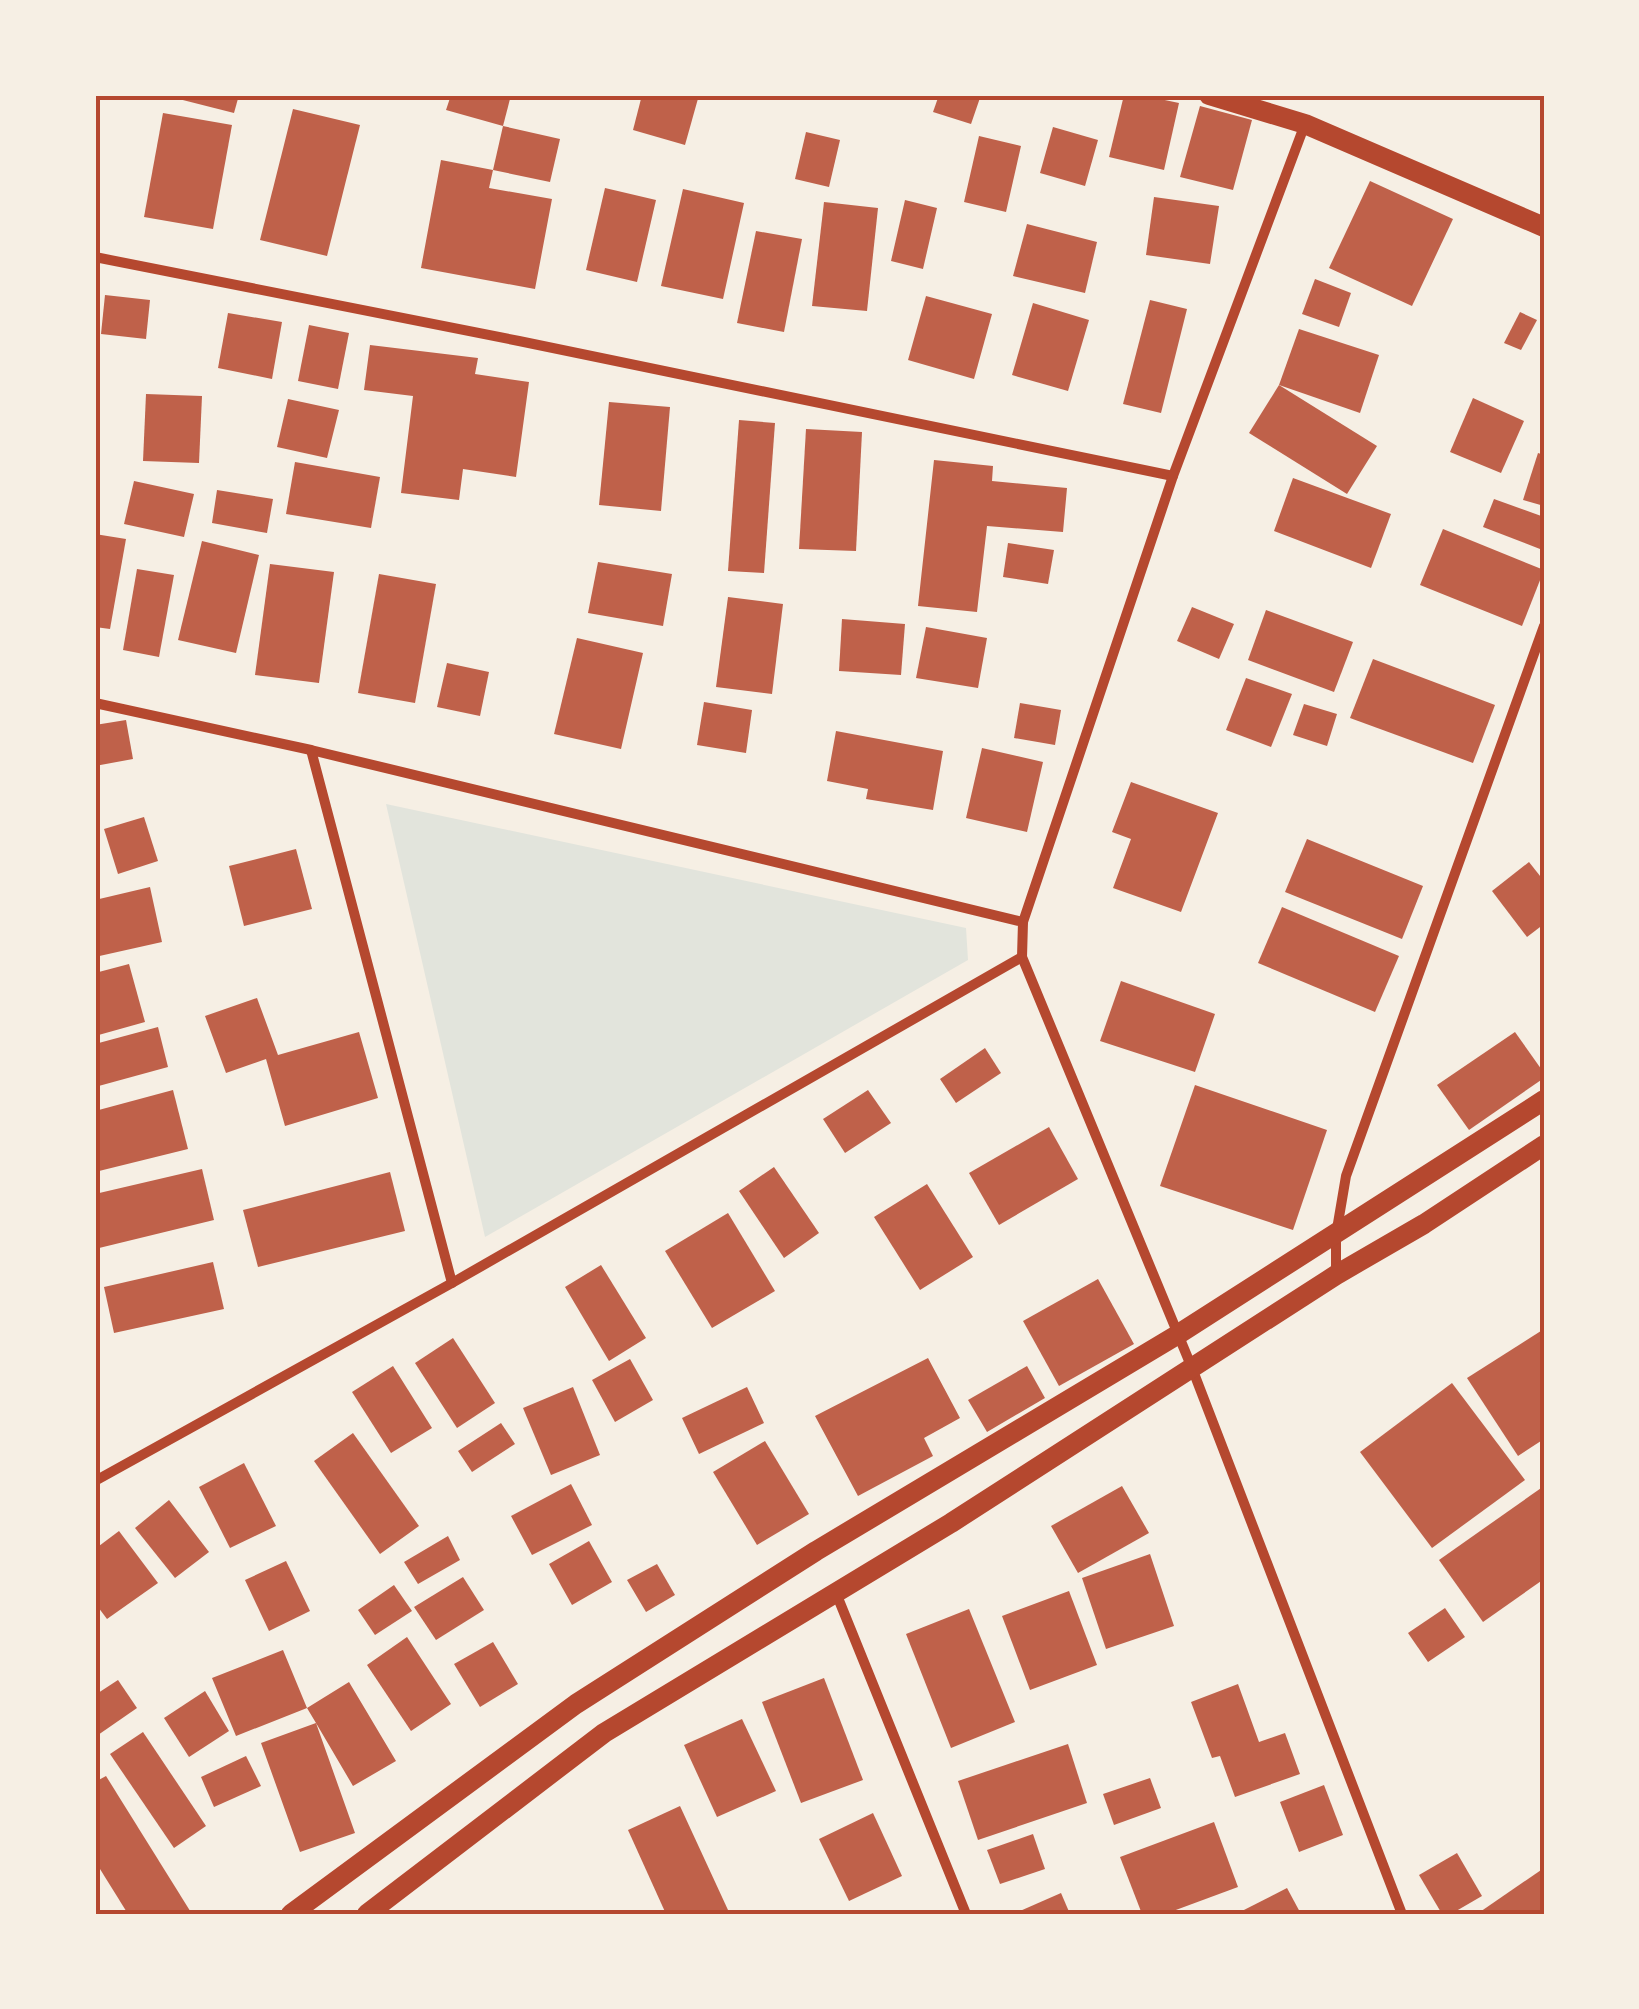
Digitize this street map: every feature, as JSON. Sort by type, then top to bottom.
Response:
[{"type":"main road","points":[[1209,95],[1305,124],[1544,226]]},
{"type":"main road","points":[[292,1914],[576,1704],[816,1551],[1176,1336],[1544,1100]]},
{"type":"main road","points":[[367,1914],[604,1733],[836,1593],[1544,1145]]},
{"type":"street","points":[[1305,124],[1173,476],[1023,922],[1022,958],[1192,1368],[1402,1914]]},
{"type":"street","points":[[95,257],[1173,476]]},
{"type":"street","points":[[1336,1275],[1336,1235],[1346,1176],[1544,626]]},
{"type":"street","points":[[95,703],[311,750],[1023,922]]},
{"type":"street","points":[[311,750],[452,1282]]},
{"type":"street","points":[[95,1481],[1022,958]]},
{"type":"street","points":[[836,1593],[966,1914]]},
{"type":"shaded area","points":[[386,804],[966,928],[968,960],[485,1237]]},
{"type":"building","points":[[163,95],[239,95],[234,113]]},
{"type":"building","points":[[451,95],[511,95],[503,126],[446,110]]},
{"type":"building","points":[[642,95],[699,95],[685,145],[633,130]]},
{"type":"building","points":[[939,95],[981,95],[971,124],[933,112]]},
{"type":"building","points":[[1124,95],[1179,103],[1164,170],[1109,157]]},
{"type":"building","points":[[1200,106],[1252,120],[1233,190],[1180,177]]},
{"type":"building","points":[[293,109],[360,125],[327,256],[260,240]]},
{"type":"building","points":[[163,113],[232,125],[213,229],[144,217]]},
{"type":"building","points":[[503,126],[560,139],[550,182],[493,170]]},
{"type":"building","points":[[1053,127],[1098,140],[1085,186],[1040,173]]},
{"type":"building","points":[[806,132],[840,140],[829,187],[795,179]]},
{"type":"building","points":[[979,136],[1021,146],[1006,212],[964,202]]},
{"type":"building","points":[[441,160],[493,170],[489,188],[552,199],[535,289],[421,268]]},
{"type":"building","points":[[1370,181],[1453,219],[1412,306],[1329,268]]},
{"type":"building","points":[[605,188],[656,200],[637,282],[586,270]]},
{"type":"building","points":[[683,189],[744,203],[723,299],[661,286]]},
{"type":"building","points":[[1154,197],[1219,206],[1210,264],[1146,255]]},
{"type":"building","points":[[905,200],[937,208],[923,269],[891,261]]},
{"type":"building","points":[[824,202],[878,208],[867,311],[812,306]]},
{"type":"building","points":[[1027,224],[1097,242],[1085,293],[1013,276]]},
{"type":"building","points":[[756,231],[802,239],[784,332],[737,323]]},
{"type":"building","points":[[1315,279],[1351,293],[1339,327],[1302,314]]},
{"type":"building","points":[[105,295],[150,300],[146,339],[101,334]]},
{"type":"building","points":[[926,296],[992,314],[974,379],[908,360]]},
{"type":"building","points":[[1150,300],[1187,309],[1161,413],[1123,404]]},
{"type":"building","points":[[1033,303],[1089,320],[1068,391],[1012,375]]},
{"type":"building","points":[[1520,312],[1537,320],[1521,350],[1504,343]]},
{"type":"building","points":[[228,313],[282,322],[272,379],[218,368]]},
{"type":"building","points":[[309,325],[349,333],[338,389],[298,381]]},
{"type":"building","points":[[1299,329],[1379,355],[1360,413],[1279,385]]},
{"type":"building","points":[[370,345],[478,358],[475,374],[529,382],[516,477],[463,469],[459,500],[401,493],[413,396],[364,390]]},
{"type":"building","points":[[1279,385],[1377,446],[1347,494],[1249,433]]},
{"type":"building","points":[[146,394],[202,396],[199,463],[143,461]]},
{"type":"building","points":[[1473,398],[1524,421],[1501,473],[1450,452]]},
{"type":"building","points":[[288,399],[339,410],[327,458],[277,447]]},
{"type":"building","points":[[609,402],[670,407],[661,511],[599,505]]},
{"type":"building","points":[[739,420],[775,423],[764,573],[728,571]]},
{"type":"building","points":[[806,429],[862,432],[856,551],[799,549]]},
{"type":"building","points":[[1538,453],[1544,455],[1544,506],[1523,500]]},
{"type":"building","points":[[934,460],[993,466],[992,481],[1067,488],[1063,532],[987,526],[977,612],[918,606]]},
{"type":"building","points":[[295,462],[380,477],[371,528],[286,514]]},
{"type":"building","points":[[1293,478],[1391,514],[1371,568],[1274,531]]},
{"type":"building","points":[[134,481],[194,494],[184,537],[124,524]]},
{"type":"building","points":[[217,490],[273,499],[267,533],[212,523]]},
{"type":"building","points":[[1494,499],[1544,517],[1540,549],[1483,527]]},
{"type":"building","points":[[1443,529],[1544,570],[1522,626],[1420,585]]},
{"type":"building","points":[[95,534],[126,539],[110,629],[95,627]]},
{"type":"building","points":[[202,541],[259,555],[236,653],[178,640]]},
{"type":"building","points":[[1008,543],[1054,550],[1048,584],[1003,577]]},
{"type":"building","points":[[598,562],[672,574],[663,626],[588,613]]},
{"type":"building","points":[[270,564],[334,572],[319,683],[255,675]]},
{"type":"building","points":[[137,569],[174,575],[159,657],[123,650]]},
{"type":"building","points":[[379,574],[436,584],[415,703],[358,693]]},
{"type":"building","points":[[728,597],[783,604],[772,694],[716,687]]},
{"type":"building","points":[[1192,607],[1234,624],[1219,659],[1177,641]]},
{"type":"building","points":[[1266,610],[1353,642],[1334,692],[1248,660]]},
{"type":"building","points":[[842,619],[905,624],[901,675],[839,671]]},
{"type":"building","points":[[926,627],[987,638],[978,688],[916,678]]},
{"type":"building","points":[[577,638],[643,653],[621,749],[554,734]]},
{"type":"building","points":[[1373,659],[1495,705],[1473,763],[1350,718]]},
{"type":"building","points":[[447,663],[489,672],[480,716],[437,707]]},
{"type":"building","points":[[1246,678],[1292,694],[1271,747],[1226,730]]},
{"type":"building","points":[[704,702],[752,710],[746,753],[697,745]]},
{"type":"building","points":[[1020,703],[1061,710],[1055,745],[1014,738]]},
{"type":"building","points":[[1304,704],[1337,714],[1327,746],[1293,735]]},
{"type":"building","points":[[126,720],[133,759],[95,766],[95,725]]},
{"type":"building","points":[[836,731],[943,751],[933,810],[866,799],[868,789],[827,781]]},
{"type":"building","points":[[982,748],[1043,762],[1027,832],[966,818]]},
{"type":"building","points":[[1131,782],[1218,813],[1181,912],[1113,888],[1131,839],[1112,832]]},
{"type":"building","points":[[144,817],[158,861],[118,874],[104,829]]},
{"type":"building","points":[[1307,839],[1423,886],[1402,939],[1285,892]]},
{"type":"building","points":[[296,849],[312,909],[244,926],[229,866]]},
{"type":"building","points":[[1529,862],[1544,881],[1544,924],[1527,937],[1492,891]]},
{"type":"building","points":[[150,887],[162,942],[95,957],[95,900]]},
{"type":"building","points":[[1282,907],[1399,956],[1375,1012],[1258,963]]},
{"type":"building","points":[[129,964],[145,1022],[95,1036],[95,973]]},
{"type":"building","points":[[1121,981],[1215,1014],[1195,1072],[1100,1041]]},
{"type":"building","points":[[257,998],[278,1055],[359,1032],[378,1098],[285,1126],[266,1059],[226,1073],[205,1016]]},
{"type":"building","points":[[158,1027],[168,1067],[95,1087],[95,1044]]},
{"type":"building","points":[[1515,1032],[1544,1078],[1469,1130],[1437,1085]]},
{"type":"building","points":[[985,1048],[1001,1073],[956,1103],[940,1079]]},
{"type":"building","points":[[1195,1085],[1327,1130],[1293,1230],[1160,1186]]},
{"type":"building","points":[[173,1090],[188,1149],[95,1172],[95,1111]]},
{"type":"building","points":[[868,1090],[891,1123],[845,1153],[823,1119]]},
{"type":"building","points":[[1049,1127],[1078,1179],[999,1225],[969,1173]]},
{"type":"building","points":[[774,1167],[819,1233],[784,1258],[739,1191]]},
{"type":"building","points":[[202,1169],[214,1220],[95,1249],[95,1194]]},
{"type":"building","points":[[390,1172],[405,1231],[258,1267],[243,1210]]},
{"type":"building","points":[[927,1184],[973,1257],[920,1290],[874,1217]]},
{"type":"building","points":[[728,1213],[775,1291],[712,1328],[665,1251]]},
{"type":"building","points":[[213,1262],[224,1309],[114,1333],[104,1287]]},
{"type":"building","points":[[601,1265],[646,1338],[609,1361],[565,1287]]},
{"type":"building","points":[[1098,1279],[1134,1344],[1059,1386],[1023,1321]]},
{"type":"building","points":[[1544,1329],[1544,1439],[1518,1456],[1467,1378]]},
{"type":"building","points":[[453,1338],[495,1403],[457,1428],[415,1363]]},
{"type":"building","points":[[928,1358],[960,1418],[924,1438],[933,1456],[858,1496],[815,1416]]},
{"type":"building","points":[[630,1359],[653,1400],[615,1422],[592,1380]]},
{"type":"building","points":[[393,1366],[432,1428],[391,1453],[352,1392]]},
{"type":"building","points":[[1027,1366],[1045,1398],[987,1432],[968,1400]]},
{"type":"building","points":[[1452,1383],[1525,1480],[1432,1548],[1360,1452]]},
{"type":"building","points":[[573,1387],[600,1455],[551,1475],[523,1408]]},
{"type":"building","points":[[747,1387],[764,1423],[699,1454],[682,1418]]},
{"type":"building","points":[[501,1423],[515,1444],[472,1472],[458,1451]]},
{"type":"building","points":[[353,1433],[419,1526],[380,1554],[314,1461]]},
{"type":"building","points":[[765,1441],[809,1514],[757,1545],[713,1472]]},
{"type":"building","points":[[244,1463],[276,1526],[230,1548],[199,1487]]},
{"type":"building","points":[[571,1484],[592,1525],[532,1555],[511,1516]]},
{"type":"building","points":[[1122,1486],[1149,1533],[1078,1573],[1051,1526]]},
{"type":"building","points":[[1544,1486],[1544,1579],[1483,1622],[1439,1560]]},
{"type":"building","points":[[169,1500],[209,1552],[175,1578],[135,1528]]},
{"type":"building","points":[[119,1531],[158,1583],[107,1619],[95,1603],[95,1549]]},
{"type":"building","points":[[448,1536],[460,1560],[418,1584],[404,1562]]},
{"type":"building","points":[[589,1541],[612,1582],[572,1605],[549,1564]]},
{"type":"building","points":[[1150,1554],[1174,1626],[1106,1649],[1082,1578]]},
{"type":"building","points":[[286,1561],[310,1611],[269,1631],[245,1580]]},
{"type":"building","points":[[657,1564],[675,1595],[646,1612],[627,1580]]},
{"type":"building","points":[[463,1577],[484,1610],[436,1640],[414,1607]]},
{"type":"building","points":[[394,1585],[412,1611],[375,1635],[358,1610]]},
{"type":"building","points":[[1069,1591],[1097,1665],[1030,1690],[1002,1616]]},
{"type":"building","points":[[1445,1608],[1465,1637],[1428,1662],[1408,1633]]},
{"type":"building","points":[[969,1609],[1015,1722],[951,1748],[906,1634]]},
{"type":"building","points":[[407,1637],[451,1704],[411,1731],[367,1665]]},
{"type":"building","points":[[493,1642],[518,1684],[480,1707],[454,1664]]},
{"type":"building","points":[[283,1650],[307,1708],[236,1736],[212,1678]]},
{"type":"building","points":[[824,1678],[863,1780],[801,1803],[762,1702]]},
{"type":"building","points":[[118,1680],[137,1708],[98,1735],[95,1695]]},
{"type":"building","points":[[349,1682],[396,1761],[353,1786],[307,1708]]},
{"type":"building","points":[[1238,1684],[1259,1742],[1285,1733],[1300,1774],[1235,1797],[1220,1756],[1212,1758],[1191,1702]]},
{"type":"building","points":[[205,1691],[229,1731],[189,1757],[164,1718]]},
{"type":"building","points":[[742,1719],[776,1791],[717,1817],[684,1745]]},
{"type":"building","points":[[316,1723],[355,1833],[300,1852],[261,1743]]},
{"type":"building","points":[[143,1732],[206,1826],[174,1848],[110,1754]]},
{"type":"building","points":[[1068,1744],[1087,1803],[978,1840],[958,1781]]},
{"type":"building","points":[[246,1756],[261,1786],[214,1807],[201,1777]]},
{"type":"building","points":[[106,1776],[192,1914],[128,1914],[95,1861],[95,1782]]},
{"type":"building","points":[[1150,1778],[1161,1808],[1114,1825],[1103,1794]]},
{"type":"building","points":[[1324,1785],[1343,1835],[1299,1852],[1280,1802]]},
{"type":"building","points":[[680,1806],[728,1910],[719,1914],[666,1914],[628,1830]]},
{"type":"building","points":[[873,1813],[902,1876],[849,1901],[819,1839]]},
{"type":"building","points":[[1214,1822],[1238,1887],[1165,1914],[1142,1914],[1120,1857]]},
{"type":"building","points":[[1033,1834],[1045,1869],[1000,1884],[987,1850]]},
{"type":"building","points":[[1457,1853],[1482,1896],[1451,1914],[1442,1914],[1419,1875]]},
{"type":"building","points":[[1544,1868],[1544,1914],[1477,1914]]},
{"type":"building","points":[[1287,1888],[1301,1914],[1236,1914]]},
{"type":"building","points":[[1061,1893],[1070,1914],[1013,1914]]}]
